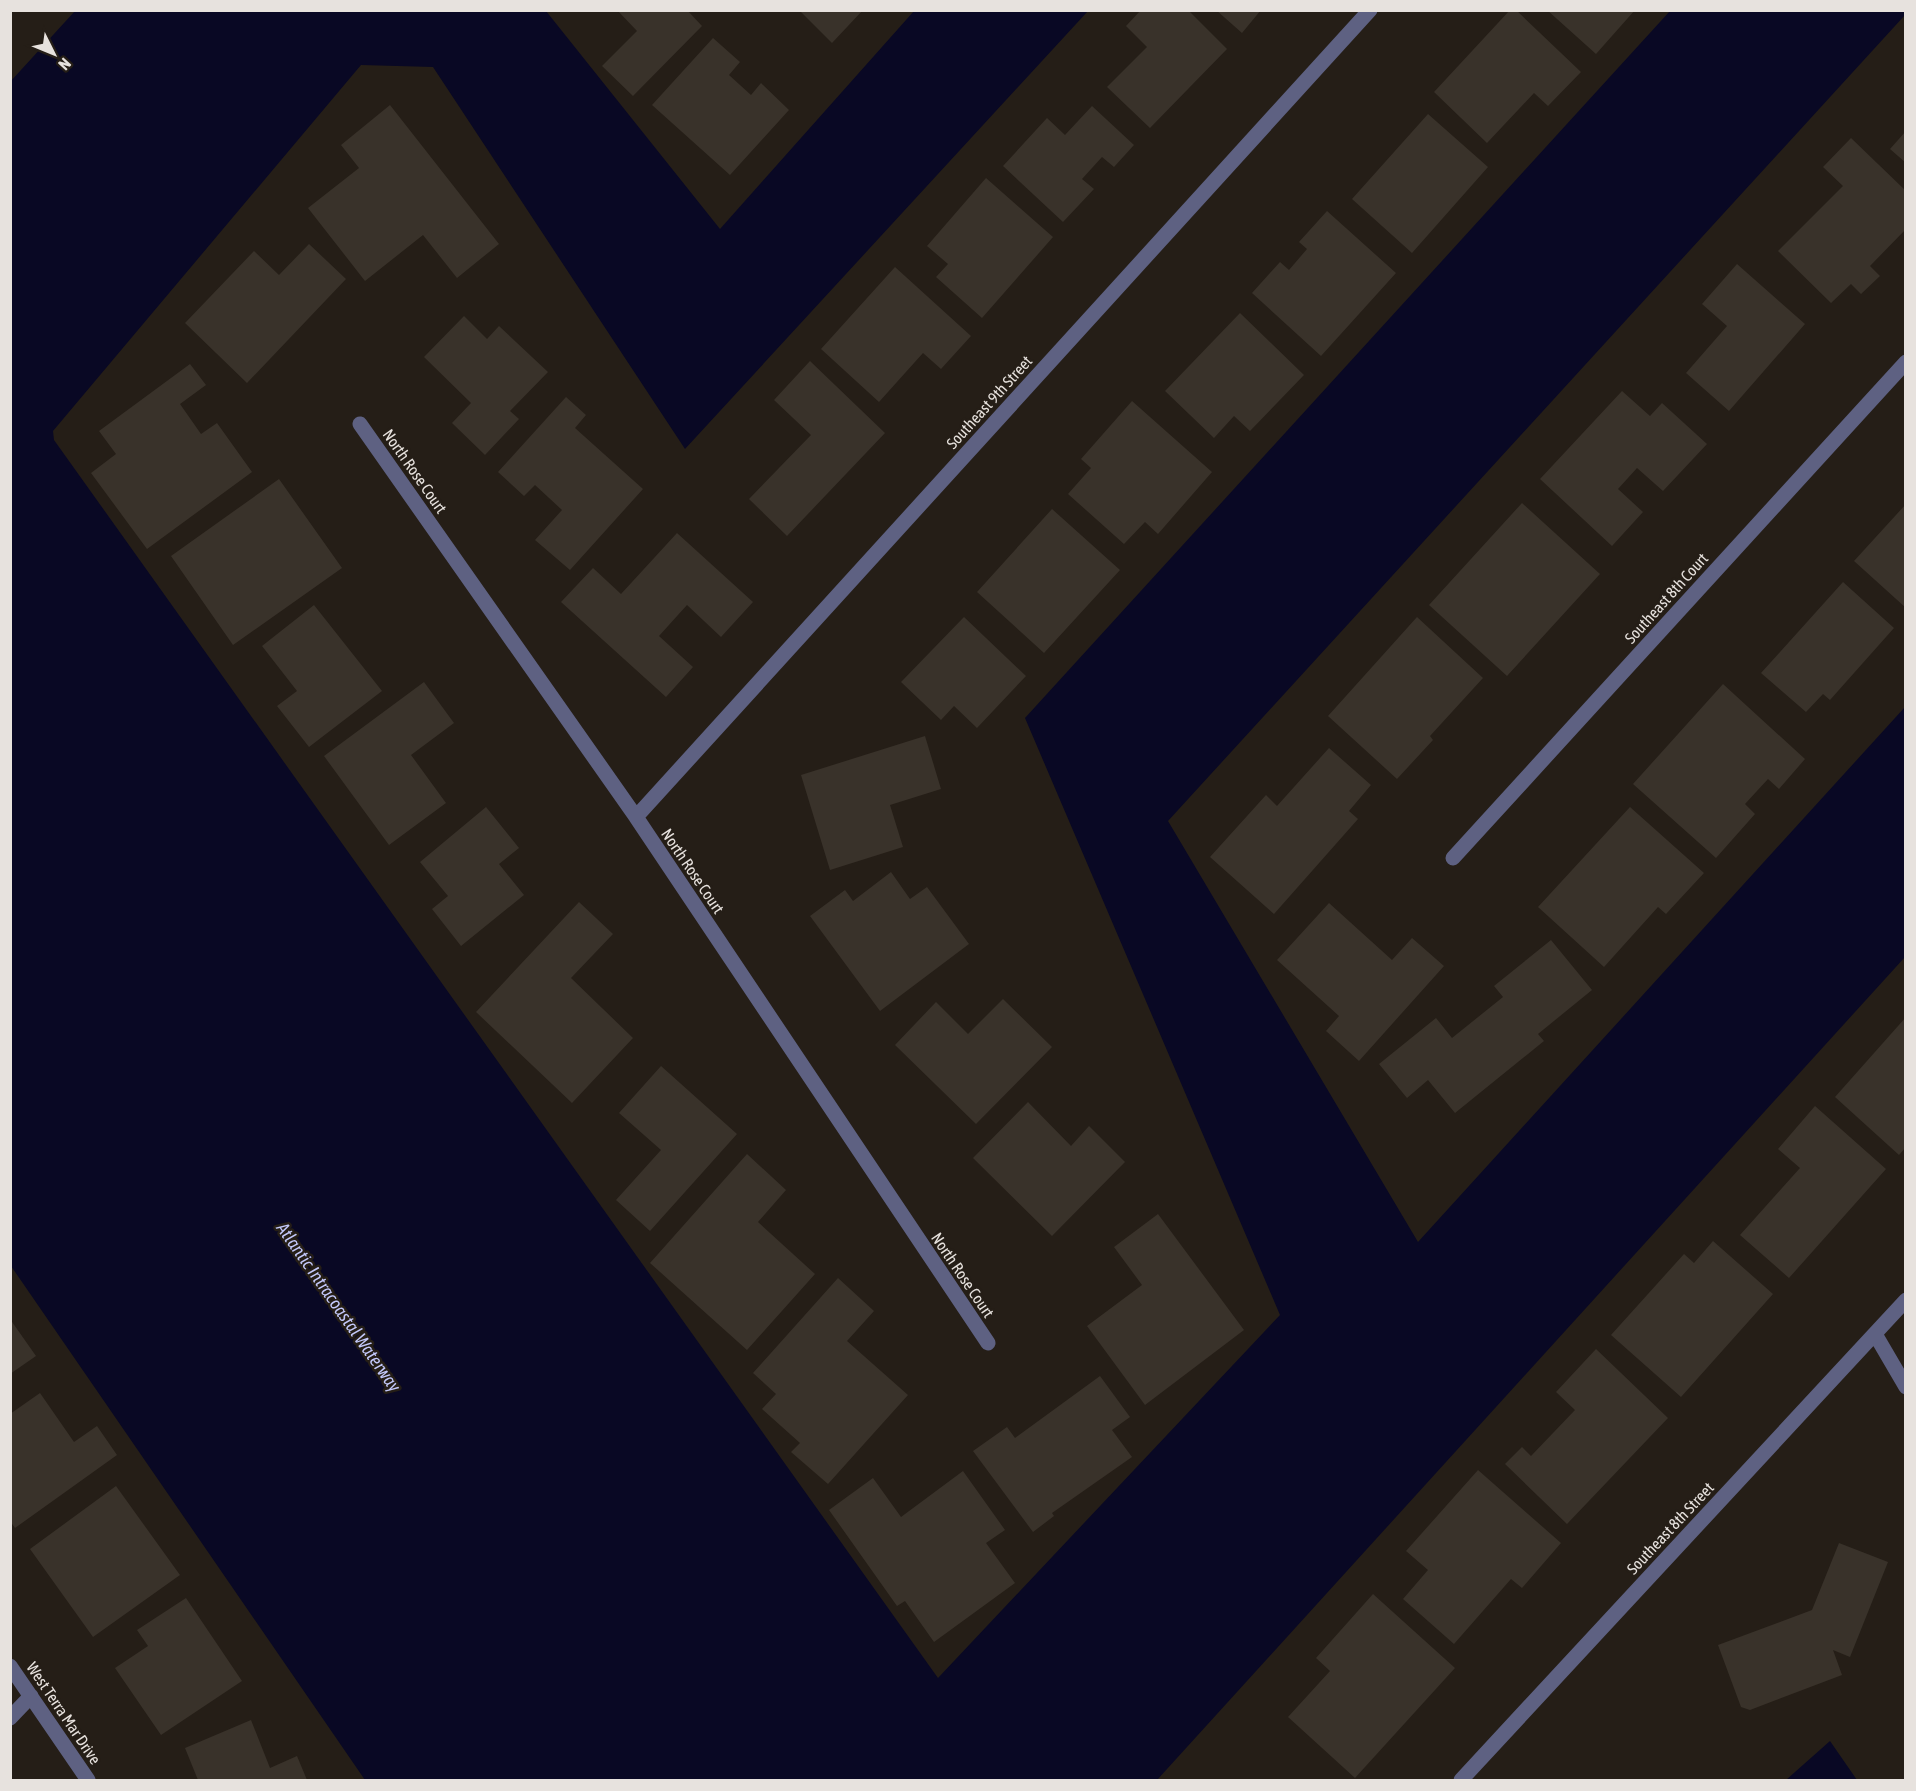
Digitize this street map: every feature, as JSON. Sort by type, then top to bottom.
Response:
[{"type":"street","name":"Southeast 9th Street","points":[[636,817],[1370,10]]},
{"type":"street","name":"Southeast 8th Court","points":[[1453,858],[1905,362]]},
{"type":"street","name":"North Rose Court","points":[[360,423],[636,817],[988,1343]]},
{"type":"street","name":"Southeast 8th Street","points":[[1461,1780],[1905,1300]]},
{"type":"street","points":[[1875,1334],[1905,1387]]},
{"type":"street","name":"West Terra Mar Drive","points":[[10,1666],[88,1780]]},
{"type":"street","points":[[10,1718],[31,1696]]},
{"type":"water","name":"Atlantic Intracoastal Waterway","points":[[75,11],[546,11],[720,229],[914,11],[1088,11],[685,449],[433,67],[361,65],[53,431],[54,440],[938,1678],[1280,1315],[1025,718],[1670,11],[1905,11],[1905,15],[1168,821],[1418,1242],[1905,707],[1905,957],[1157,1780],[365,1780],[11,1266],[10,82]]},
{"type":"water","points":[[1830,1741],[1857,1780],[1786,1780]]},
{"type":"building","points":[[617,10],[687,10],[702,26],[633,96],[602,66],[637,31]]},
{"type":"building","points":[[799,10],[863,10],[832,43]]},
{"type":"building","points":[[1141,10],[1188,10],[1227,49],[1150,128],[1107,87],[1147,47],[1126,26]]},
{"type":"building","points":[[1216,10],[1261,10],[1242,33]]},
{"type":"building","points":[[1510,10],[1516,10],[1581,72],[1548,106],[1534,93],[1487,143],[1434,92]]},
{"type":"building","points":[[1547,10],[1635,10],[1596,54]]},
{"type":"building","points":[[713,38],[740,62],[729,75],[751,95],[761,83],[789,110],[730,175],[652,105]]},
{"type":"building","points":[[390,105],[499,244],[457,278],[423,235],[365,281],[308,208],[359,168],[341,145]]},
{"type":"building","points":[[1092,106],[1134,145],[1114,167],[1102,157],[1082,179],[1094,189],[1063,222],[1003,166],[1047,118],[1065,135]]},
{"type":"building","points":[[1428,114],[1488,167],[1412,253],[1352,199]]},
{"type":"building","points":[[1906,131],[1906,163],[1890,149]]},
{"type":"building","points":[[1851,138],[1906,191],[1906,229],[1870,266],[1880,276],[1861,294],[1851,284],[1831,303],[1778,251],[1843,186],[1823,167]]},
{"type":"building","points":[[986,178],[1053,237],[982,318],[936,277],[948,264],[927,246]]},
{"type":"building","points":[[1327,211],[1396,273],[1321,356],[1252,293],[1280,262],[1289,270],[1307,249],[1299,242]]},
{"type":"building","points":[[309,244],[346,279],[247,383],[185,323],[254,251],[279,275]]},
{"type":"building","points":[[1737,264],[1805,324],[1729,411],[1686,373],[1727,326],[1702,304]]},
{"type":"building","points":[[895,267],[971,336],[941,369],[923,353],[879,402],[821,349]]},
{"type":"building","points":[[1240,313],[1304,375],[1250,431],[1234,416],[1214,438],[1165,391]]},
{"type":"building","points":[[464,316],[487,339],[499,326],[548,372],[510,411],[519,419],[485,455],[452,423],[471,403],[424,357]]},
{"type":"building","points":[[810,361],[885,433],[787,536],[749,499],[811,435],[774,400]]},
{"type":"building","points":[[190,364],[206,385],[180,404],[201,434],[217,423],[252,472],[147,549],[91,473],[116,454],[99,431]]},
{"type":"building","points":[[1622,391],[1650,416],[1662,403],[1707,444],[1663,491],[1637,468],[1618,489],[1643,512],[1612,546],[1540,479]]},
{"type":"building","points":[[566,397],[586,415],[575,428],[643,489],[570,570],[535,540],[562,510],[535,485],[524,496],[498,472]]},
{"type":"building","points":[[1132,401],[1212,472],[1158,534],[1145,522],[1124,544],[1068,494],[1091,468],[1081,459]]},
{"type":"building","points":[[279,479],[342,568],[233,645],[171,556]]},
{"type":"building","points":[[1522,503],[1600,574],[1507,676],[1429,605]]},
{"type":"building","points":[[1906,504],[1906,608],[1854,561]]},
{"type":"building","points":[[1052,509],[1120,570],[1044,653],[977,592]]},
{"type":"building","points":[[677,533],[753,602],[721,637],[687,605],[659,636],[693,667],[666,697],[561,602],[593,568],[621,594]]},
{"type":"building","points":[[1843,582],[1894,628],[1830,700],[1823,694],[1806,712],[1761,673]]},
{"type":"building","points":[[314,605],[382,691],[309,747],[277,706],[297,691],[262,646]]},
{"type":"building","points":[[964,617],[1026,676],[977,728],[954,706],[941,720],[901,682]]},
{"type":"building","points":[[1417,617],[1483,678],[1430,736],[1433,740],[1397,779],[1328,716]]},
{"type":"building","points":[[424,682],[454,723],[411,755],[446,803],[389,845],[324,756]]},
{"type":"building","points":[[1723,684],[1805,759],[1779,789],[1768,779],[1745,804],[1755,814],[1716,858],[1633,784]]},
{"type":"building","points":[[925,736],[941,789],[890,805],[903,847],[830,870],[801,775]]},
{"type":"building","points":[[1329,748],[1371,785],[1349,811],[1358,819],[1274,914],[1210,857],[1266,795],[1277,806]]},
{"type":"building","points":[[486,807],[519,848],[499,864],[524,895],[461,946],[432,909],[448,896],[420,862]]},
{"type":"building","points":[[1630,807],[1704,873],[1666,914],[1658,907],[1604,967],[1538,907]]},
{"type":"building","points":[[891,872],[910,899],[927,887],[969,944],[880,1011],[810,916],[845,890],[853,901]]},
{"type":"building","points":[[579,902],[613,934],[571,978],[633,1038],[572,1103],[476,1012]]},
{"type":"building","points":[[1329,903],[1392,960],[1412,938],[1444,966],[1359,1061],[1326,1031],[1339,1016],[1277,960]]},
{"type":"building","points":[[1551,940],[1592,990],[1538,1034],[1544,1041],[1455,1113],[1428,1080],[1407,1098],[1379,1064],[1436,1018],[1452,1038],[1503,997],[1494,986]]},
{"type":"building","points":[[1003,999],[1052,1047],[976,1124],[895,1045],[936,1002],[968,1034]]},
{"type":"building","points":[[1906,1017],[1906,1147],[1899,1155],[1835,1097]]},
{"type":"building","points":[[661,1066],[737,1134],[650,1231],[616,1200],[661,1150],[619,1113]]},
{"type":"building","points":[[1028,1102],[1071,1146],[1089,1126],[1125,1162],[1052,1236],[973,1158]]},
{"type":"building","points":[[1815,1106],[1886,1169],[1789,1278],[1740,1235],[1800,1168],[1778,1149]]},
{"type":"building","points":[[747,1154],[786,1190],[758,1222],[815,1274],[747,1350],[650,1263]]},
{"type":"building","points":[[1158,1214],[1244,1330],[1145,1405],[1087,1326],[1142,1285],[1114,1247]]},
{"type":"building","points":[[1713,1241],[1773,1294],[1681,1397],[1611,1335],[1684,1254],[1694,1263]]},
{"type":"building","points":[[838,1278],[874,1311],[847,1341],[908,1395],[828,1484],[791,1452],[800,1443],[762,1409],[776,1394],[753,1373]]},
{"type":"building","points":[[10,1319],[36,1356],[10,1374]]},
{"type":"building","points":[[1596,1349],[1668,1418],[1567,1524],[1505,1464],[1522,1447],[1531,1456],[1575,1410],[1556,1392]]},
{"type":"building","points":[[1100,1376],[1130,1417],[1112,1430],[1132,1457],[1052,1513],[1054,1516],[1033,1532],[973,1451],[1007,1427],[1015,1438]]},
{"type":"building","points":[[40,1393],[74,1442],[97,1426],[117,1455],[15,1528],[10,1521],[10,1414]]},
{"type":"building","points":[[1478,1470],[1561,1543],[1522,1588],[1511,1579],[1454,1644],[1403,1599],[1428,1570],[1406,1551]]},
{"type":"building","points":[[963,1471],[1005,1530],[986,1543],[1015,1583],[934,1642],[905,1601],[897,1606],[829,1510],[873,1478],[901,1517]]},
{"type":"building","points":[[116,1486],[180,1575],[93,1637],[30,1549]]},
{"type":"building","points":[[1839,1543],[1888,1562],[1850,1657],[1833,1650],[1842,1675],[1750,1710],[1741,1707],[1718,1645],[1812,1610]]},
{"type":"building","points":[[1373,1594],[1455,1668],[1355,1778],[1288,1717],[1330,1671],[1316,1658]]},
{"type":"building","points":[[186,1598],[242,1681],[161,1735],[115,1668],[148,1646],[137,1630]]},
{"type":"building","points":[[251,1720],[270,1768],[297,1756],[307,1780],[198,1780],[185,1748]]}]
